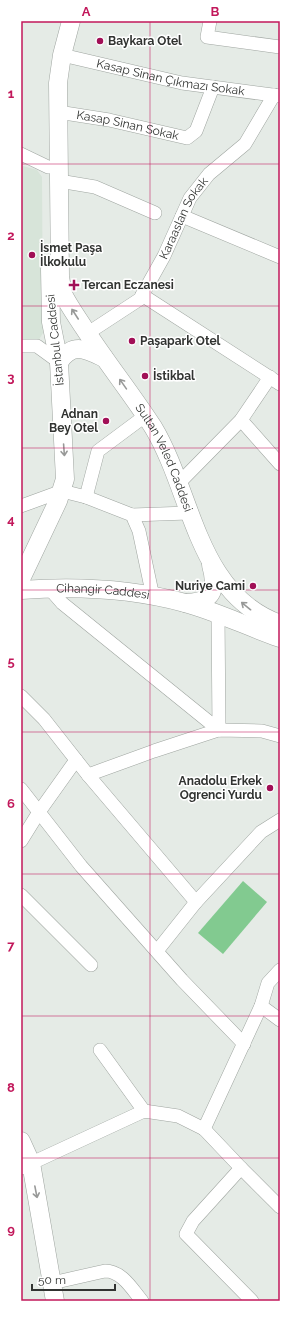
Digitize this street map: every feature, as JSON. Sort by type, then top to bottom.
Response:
[{"type":"main road","name":"İstanbul Caddesi","points":[[21,579],[33,557],[62,491],[65,464],[59,362],[51,322],[47,94],[59,21]]},
{"type":"main road","name":"İstanbul Caddesi","points":[[60,277],[58,83],[62,55],[71,21]]},
{"type":"main road","name":"Sultan Veled Caddesi","points":[[60,277],[61,286],[67,302],[160,440],[188,513],[224,583],[242,603],[262,616],[280,624]]},
{"type":"main road","points":[[59,362],[65,354],[73,349],[82,349],[104,358]]},
{"type":"main road","points":[[184,603],[204,601],[213,590],[213,572],[209,556]]},
{"type":"main road","points":[[33,557],[33,573],[50,588]]},
{"type":"main road","name":"Cihangir Caddesi","points":[[21,590],[50,588],[113,592],[184,603]]},
{"type":"main road","points":[[184,603],[218,614],[280,638]]},
{"type":"main road","points":[[21,1142],[47,1245],[55,1301]]},
{"type":"street","points":[[210,21],[207,37],[280,47]]},
{"type":"street","name":"Kasap Sinan Çıkmazı Sokak","points":[[62,55],[182,83],[277,96]]},
{"type":"street","name":"Kasap Sinan Sokak","points":[[58,112],[109,120],[187,138],[196,131],[213,87]]},
{"type":"street","name":"Karaaslan Sokak","points":[[88,333],[108,322],[140,299],[164,256],[190,198],[209,174],[245,144],[277,96]]},
{"type":"street","points":[[21,154],[48,166]]},
{"type":"street","points":[[59,181],[95,186],[155,213]]},
{"type":"street","points":[[182,216],[280,257]]},
{"type":"street","points":[[142,295],[275,380],[241,420],[178,484]]},
{"type":"street","points":[[21,346],[37,346],[59,362]]},
{"type":"street","points":[[86,497],[98,451],[145,416]]},
{"type":"street","points":[[241,420],[280,464]]},
{"type":"street","points":[[21,506],[62,491],[86,497],[132,514],[188,513]]},
{"type":"street","points":[[132,514],[139,531],[153,597]]},
{"type":"street","points":[[50,588],[62,602],[219,730]]},
{"type":"street","points":[[218,614],[219,730]]},
{"type":"street","points":[[21,696],[44,719],[88,775],[196,902]]},
{"type":"street","points":[[88,775],[154,751],[219,730],[262,731],[280,736]]},
{"type":"street","points":[[21,841],[39,812],[76,760]]},
{"type":"street","points":[[21,789],[81,866],[157,951],[244,1044]]},
{"type":"street","points":[[157,951],[196,902],[261,832],[280,820]]},
{"type":"street","points":[[21,895],[91,965]]},
{"type":"street","points":[[204,1129],[261,1006],[268,983],[280,970]]},
{"type":"street","points":[[261,1006],[280,1020]]},
{"type":"street","points":[[100,1050],[144,1111]]},
{"type":"street","points":[[26,1166],[144,1111],[178,1116],[204,1129],[280,1207]]},
{"type":"street","points":[[241,1168],[193,1221],[186,1234],[252,1301]]},
{"type":"street","points":[[52,1283],[105,1271],[112,1271],[119,1274],[142,1301]]},
{"type":"shaded area","name":"İsmet Paşa İlkokulu","points":[[23,166],[37,170],[42,177],[43,333],[38,341],[21,342],[21,168]]},
{"type":"green space","points":[[243,881],[267,902],[223,954],[198,933]]},
{"type":"place","name":"Baykara Otel","points":[[100,41]]},
{"type":"place","name":"İsmet Paşa İlkokulu","points":[[32,255]]},
{"type":"place","name":"Tercan Eczanesi","points":[[74,285]]},
{"type":"place","name":"Paşapark Otel","points":[[132,341]]},
{"type":"place","name":"İstikbal","points":[[145,376]]},
{"type":"place","name":"Adnan Bey Otel","points":[[106,421]]},
{"type":"place","name":"Nuriye Cami","points":[[253,586]]},
{"type":"place","name":"Anadolu Erkek Ogrenci Yurdu","points":[[270,788]]}]
